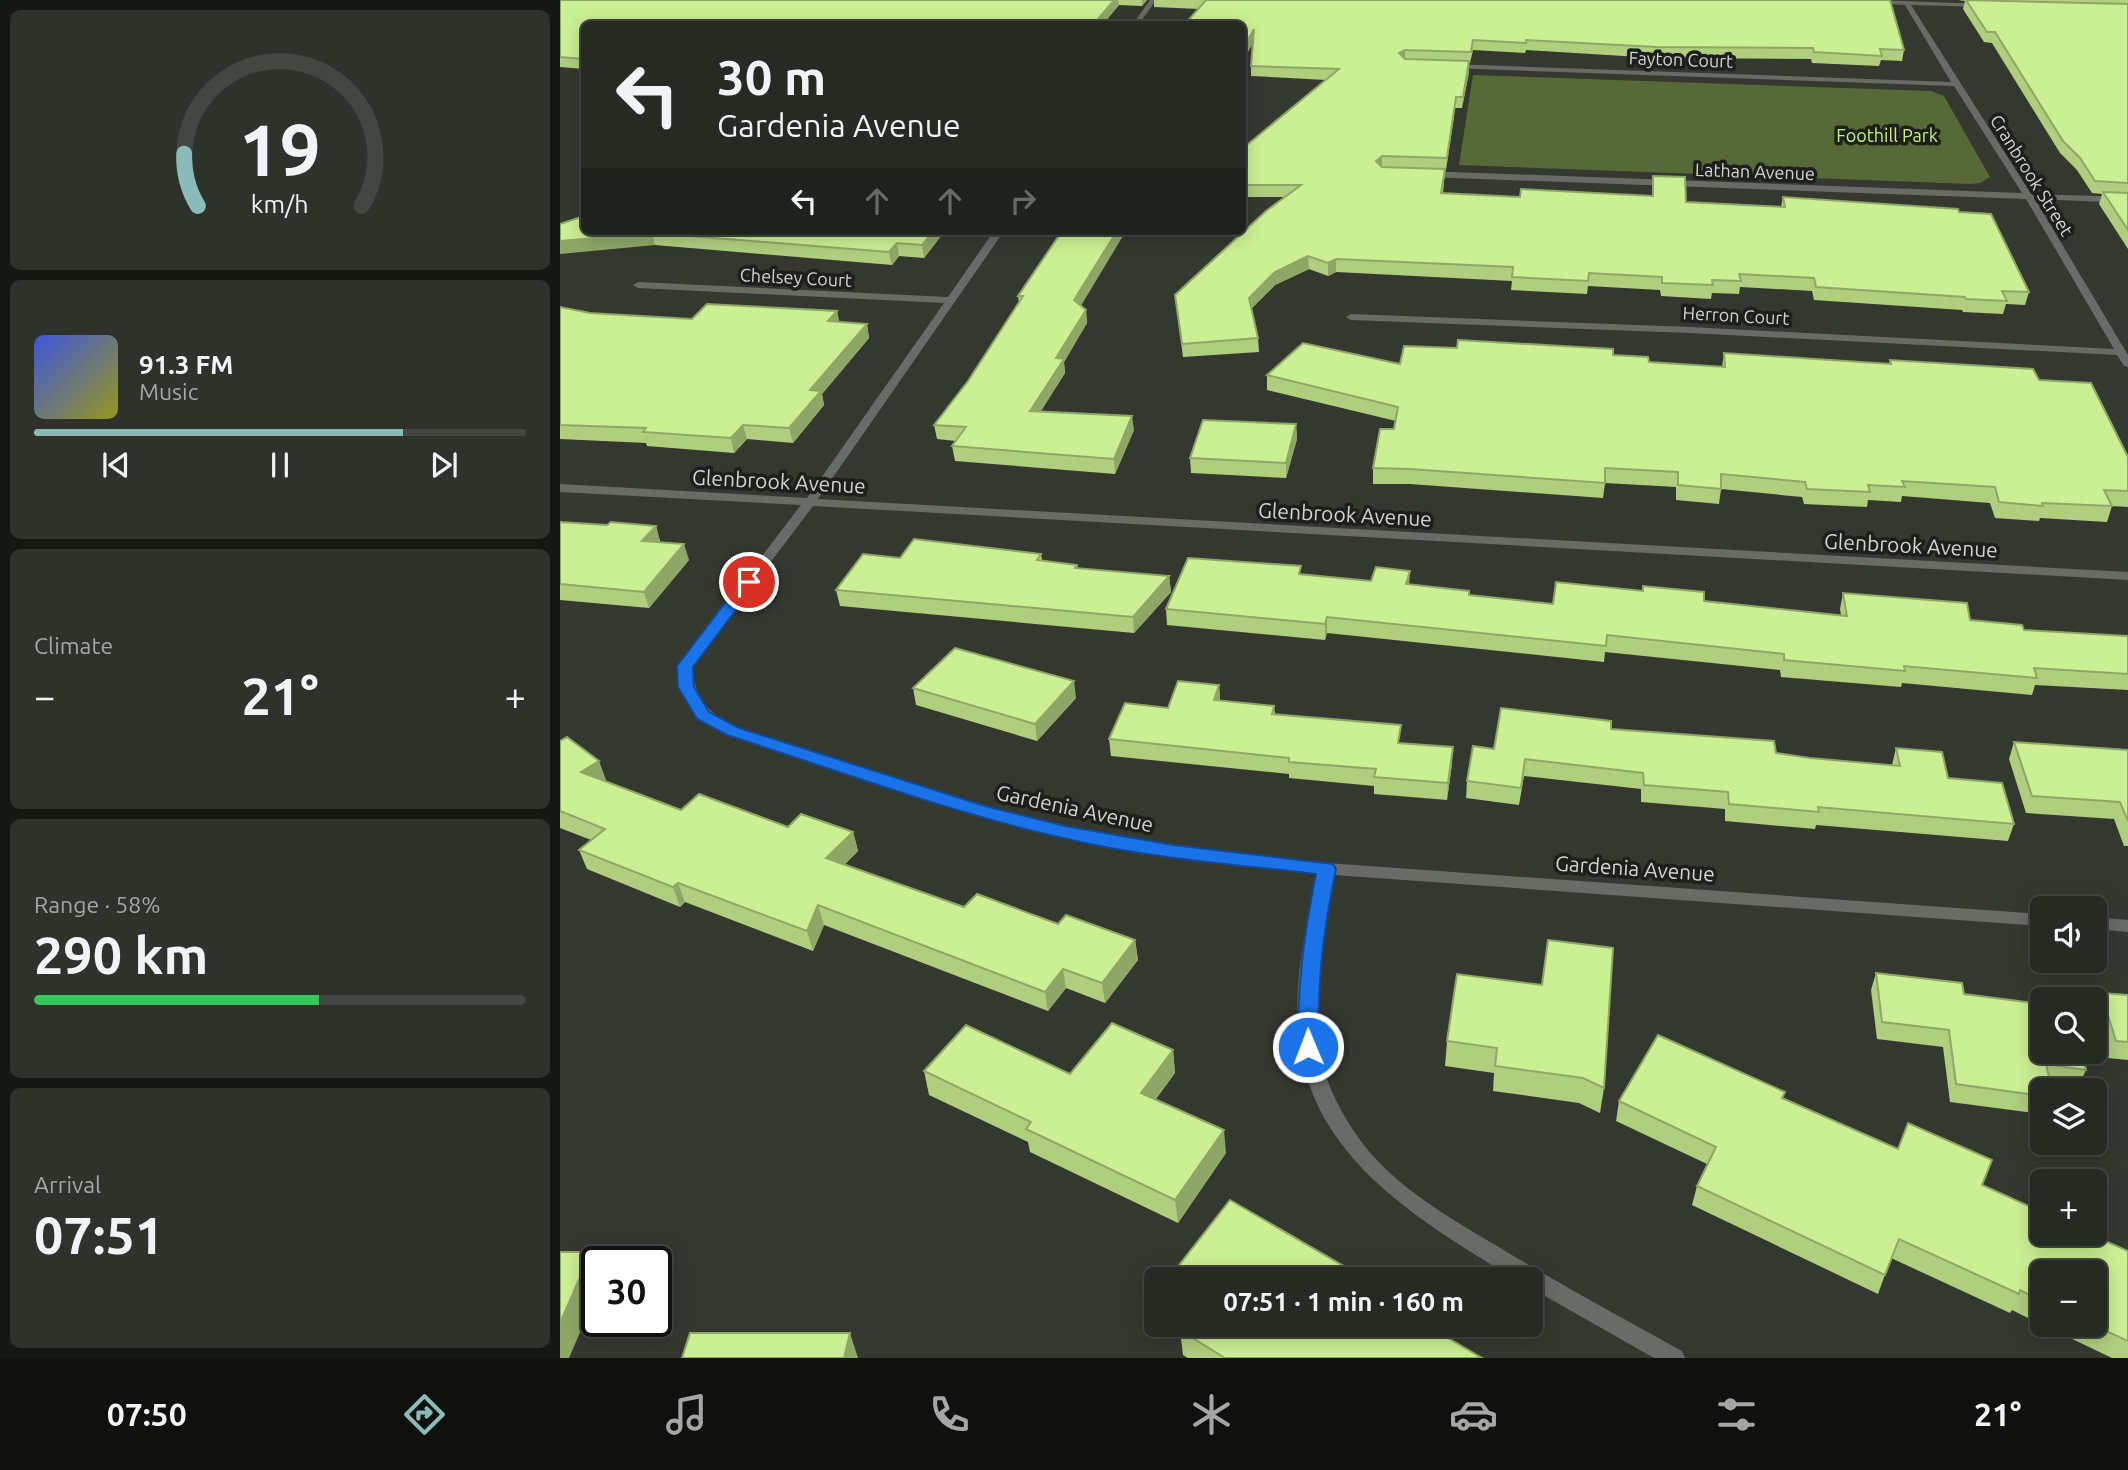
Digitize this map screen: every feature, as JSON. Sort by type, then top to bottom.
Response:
[{"type":"street","points":[[1138,21],[1153,0]]},
{"type":"street","points":[[1868,2],[1990,5]]},
{"type":"street","name":"Cranbrook Street","points":[[1907,3],[2029,197],[2128,364]]},
{"type":"street","name":"Fayton Court","points":[[1447,66],[1956,84]]},
{"type":"street","name":"Lathan Avenue","points":[[1409,174],[2128,200]]},
{"type":"street","name":"Gardenia Avenue","points":[[996,235],[810,502],[685,666],[686,687],[703,715],[733,732],[981,811],[1065,833],[1173,852],[1327,869],[2030,919]]},
{"type":"street","name":"Chelsey Court","points":[[638,285],[952,300]]},
{"type":"street","name":"Herron Court","points":[[1351,317],[1690,330],[2120,352]]},
{"type":"street","name":"Glenbrook Avenue","points":[[560,488],[2128,576]]},
{"type":"street","points":[[1327,869],[1312,942],[1307,999],[1308,1047],[1323,1096],[1351,1146],[1371,1168],[1420,1211],[1566,1298],[1674,1358]]},
{"type":"street","points":[[2107,924],[2128,926]]},
{"type":"green space","name":"Foothill Park","points":[[1473,75],[1931,91],[1944,96],[1990,177],[1980,183],[1971,184],[1459,165]]},
{"type":"building","points":[[560,0],[1114,0],[1096,21],[581,21],[581,59],[560,57]]},
{"type":"building","points":[[1206,0],[1890,0],[1904,50],[1880,49],[1882,56],[1814,52],[1813,48],[1657,47],[1526,40],[1526,43],[1473,40],[1471,52],[1405,50],[1399,53],[1405,59],[1469,61],[1463,97],[1456,97],[1447,158],[1382,156],[1376,161],[1382,167],[1445,169],[1441,193],[1520,197],[1521,189],[1653,196],[1653,176],[1685,177],[1686,202],[1785,207],[1783,197],[1958,209],[1959,212],[1991,214],[2029,292],[2002,291],[2007,301],[1966,299],[1816,287],[1814,278],[1739,274],[1741,281],[1712,280],[1713,285],[1662,283],[1662,277],[1589,273],[1588,281],[1512,277],[1513,267],[1336,259],[1328,263],[1308,256],[1275,272],[1249,298],[1258,338],[1182,344],[1175,295],[1240,235],[1246,235],[1246,229],[1266,211],[1301,185],[1246,185],[1246,146],[1339,69],[1251,66],[1254,29],[1246,44],[1246,21],[1188,21]]},
{"type":"building","points":[[1966,0],[2128,4],[2128,183],[2095,181],[2080,158],[2063,141],[1995,32],[1987,32]]},
{"type":"building","points":[[2103,192],[2128,193],[2128,230]]},
{"type":"building","points":[[581,217],[581,235],[629,235],[560,241],[560,224]]},
{"type":"building","points":[[677,235],[930,235],[922,245],[897,243],[889,252]]},
{"type":"building","points":[[1059,235],[1115,235],[1074,300],[1086,310],[1056,358],[1064,359],[1030,411],[1132,416],[1114,459],[952,446],[966,427],[934,425],[968,381],[1023,296],[1018,296]]},
{"type":"building","points":[[707,304],[837,311],[828,321],[867,324],[810,390],[821,391],[789,428],[743,425],[731,438],[643,432],[646,428],[560,425],[560,307],[590,313],[692,319]]},
{"type":"building","points":[[1458,340],[1613,349],[1613,355],[1648,357],[1649,362],[1725,367],[1724,353],[1891,364],[1890,360],[2033,369],[2039,380],[2091,383],[2128,457],[2128,491],[2104,490],[2112,506],[2042,503],[2043,506],[1999,502],[1995,487],[1902,481],[1905,487],[1868,485],[1870,492],[1807,489],[1805,482],[1721,474],[1721,489],[1678,485],[1678,472],[1605,468],[1605,483],[1373,468],[1380,429],[1394,429],[1398,407],[1267,375],[1303,343],[1400,364],[1404,346],[1457,348]]},
{"type":"building","points":[[1203,420],[1296,424],[1286,463],[1190,458]]},
{"type":"building","points":[[560,522],[607,525],[611,522],[656,526],[642,541],[684,544],[644,592],[560,584]]},
{"type":"building","points":[[914,539],[1041,554],[1037,560],[1077,565],[1075,568],[1169,576],[1133,617],[836,590],[863,554],[900,558]]},
{"type":"building","points":[[1188,558],[1301,566],[1299,574],[1371,581],[1376,567],[1410,571],[1406,584],[1469,591],[1469,595],[1553,604],[1556,582],[1643,591],[1643,586],[1704,592],[1704,601],[1847,616],[1843,593],[1967,603],[1970,620],[2022,625],[2024,630],[2128,636],[2128,674],[2034,668],[2037,678],[1904,666],[1905,671],[1784,660],[1784,654],[1607,635],[1606,646],[1327,617],[1325,624],[1166,609]]},
{"type":"building","points":[[955,648],[1074,681],[1035,724],[913,688]]},
{"type":"building","points":[[1178,681],[1219,685],[1214,700],[1274,706],[1272,714],[1401,725],[1398,743],[1453,747],[1448,783],[1374,777],[1376,769],[1289,762],[1289,758],[1109,739],[1125,703],[1168,708]]},
{"type":"building","points":[[1501,708],[1611,721],[1611,729],[1774,741],[1776,753],[1810,758],[1900,766],[1896,748],[1942,752],[1948,778],[2002,783],[2014,824],[1818,807],[1819,812],[1729,804],[1728,792],[1644,785],[1643,773],[1525,759],[1521,788],[1467,781],[1473,746],[1494,749]]},
{"type":"building","points":[[567,737],[599,761],[581,772],[681,810],[699,794],[788,827],[801,814],[853,832],[826,858],[964,907],[977,894],[1058,924],[1066,915],[1135,940],[1102,983],[1063,969],[1045,992],[818,905],[807,931],[678,883],[673,887],[579,850],[605,829],[560,811],[560,741]]},
{"type":"building","points":[[2014,742],[2128,750],[2128,821],[2120,802],[2032,796]]},
{"type":"building","points":[[1548,940],[1613,948],[1604,1088],[1583,1078],[1495,1066],[1497,1048],[1447,1041],[1457,974],[1542,985]]},
{"type":"building","points":[[1876,973],[1962,983],[1964,994],[2030,1002],[2030,1064],[2046,1064],[2049,1078],[2030,1078],[2030,1094],[1956,1084],[1949,1030],[1882,1022]]},
{"type":"building","points":[[2107,993],[2128,995],[2128,1042],[2116,1041],[2107,1012]]},
{"type":"building","points":[[1112,1023],[1173,1050],[1141,1093],[1224,1130],[1175,1200],[1026,1129],[1031,1122],[924,1071],[966,1025],[1070,1074]]},
{"type":"building","points":[[1658,1035],[1785,1092],[1782,1098],[1898,1149],[1908,1123],[1992,1160],[1982,1185],[2030,1207],[2030,1246],[2107,1246],[2107,1242],[2128,1251],[2128,1341],[2107,1331],[2107,1260],[2030,1260],[2030,1295],[2020,1290],[2019,1294],[1899,1239],[1885,1275],[1697,1186],[1716,1147],[1619,1101]]},
{"type":"building","points":[[2046,1064],[2085,1064],[2086,1070]]},
{"type":"building","points":[[1230,1200],[1345,1267],[1178,1267]]},
{"type":"building","points":[[560,1252],[581,1252],[581,1275],[560,1323]]},
{"type":"building","points":[[690,1333],[850,1333],[844,1358],[682,1358]]},
{"type":"building","points":[[1191,1337],[1446,1337],[1482,1358],[1225,1358]]},
{"type":"route","points":[[749,582],[685,666],[686,687],[703,715],[733,732],[981,811],[1065,833],[1173,852],[1327,869],[1312,942],[1307,999],[1308,1047]]}]
